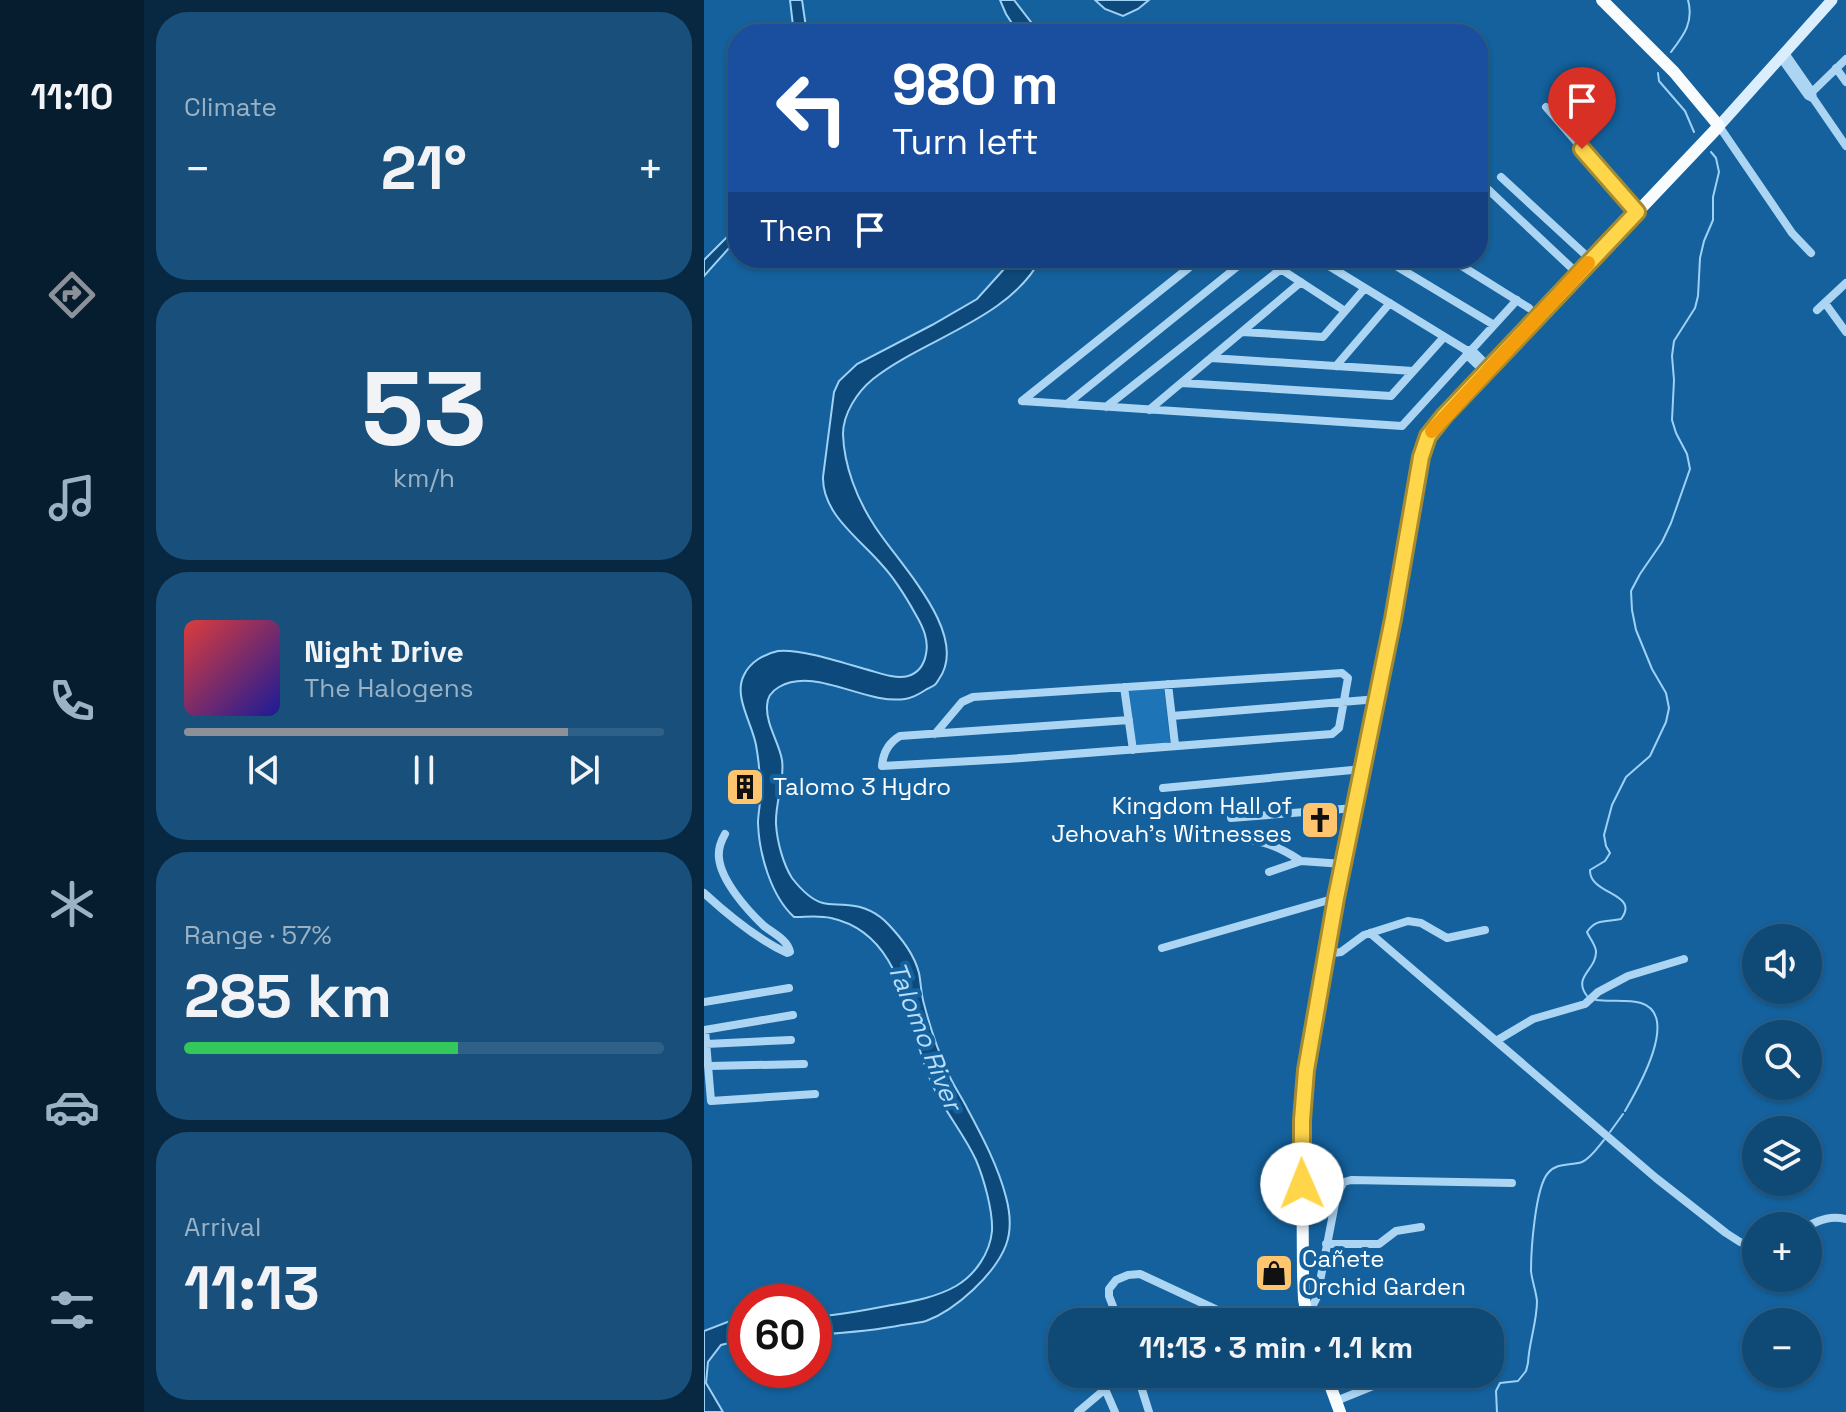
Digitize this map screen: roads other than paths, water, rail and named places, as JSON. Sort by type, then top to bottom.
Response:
[{"type":"main road","points":[[1602,0],[1674,72],[1719,126]]},
{"type":"main road","points":[[1306,1308],[1303,1098],[1336,898],[1428,436],[1719,126],[1832,0]]},
{"type":"street","points":[[1783,55],[1846,146]]},
{"type":"street","points":[[1811,95],[1846,59]]},
{"type":"street","points":[[1836,68],[1846,82]]},
{"type":"street","points":[[1546,107],[1637,212]]},
{"type":"street","points":[[1719,126],[1792,233],[1811,253]]},
{"type":"street","points":[[1501,177],[1591,260]]},
{"type":"street","points":[[1488,189],[1578,274]]},
{"type":"street","points":[[1188,268],[1022,401],[1402,426],[1517,300]]},
{"type":"street","points":[[1067,404],[1236,268]]},
{"type":"street","points":[[1332,268],[1469,352],[1488,370]]},
{"type":"street","points":[[1400,268],[1494,325]]},
{"type":"street","points":[[1465,268],[1529,308]]},
{"type":"street","points":[[1106,407],[1281,269],[1345,311]]},
{"type":"street","points":[[1149,410],[1301,282]]},
{"type":"street","points":[[1817,310],[1846,283]]},
{"type":"street","points":[[1242,332],[1323,337],[1365,288]]},
{"type":"street","points":[[1336,366],[1390,303]]},
{"type":"street","points":[[1825,303],[1846,332]]},
{"type":"street","points":[[1182,383],[1391,396],[1444,337]]},
{"type":"street","points":[[1211,358],[1413,371]]},
{"type":"street","points":[[935,734],[968,698],[1342,673],[1349,681],[1339,728],[1332,734],[882,766],[885,751],[894,739],[907,735],[935,734],[1129,720]]},
{"type":"street","points":[[1168,684],[1175,745]]},
{"type":"street","points":[[1124,687],[1133,750]]},
{"type":"street","points":[[1172,716],[1378,699]]},
{"type":"street","points":[[1163,788],[1363,769]]},
{"type":"street","points":[[1231,818],[1355,808]]},
{"type":"street","points":[[704,893],[754,933],[781,950],[790,952],[789,945],[765,926],[727,880],[719,860],[725,834]]},
{"type":"street","points":[[1226,838],[1267,843],[1301,861]]},
{"type":"street","points":[[1269,872],[1301,861],[1343,864]]},
{"type":"street","points":[[1162,948],[1336,898]]},
{"type":"street","points":[[1326,954],[1341,952],[1359,937],[1414,921],[1447,938],[1485,930]]},
{"type":"street","points":[[1370,933],[1601,1133],[1692,1207],[1742,1242]]},
{"type":"street","points":[[1496,1041],[1533,1019],[1585,1004],[1598,992],[1628,976],[1684,959]]},
{"type":"street","points":[[704,1002],[789,988]]},
{"type":"street","points":[[793,1015],[704,1030],[711,1101],[815,1094]]},
{"type":"street","points":[[706,1044],[791,1040]]},
{"type":"street","points":[[709,1066],[804,1064]]},
{"type":"street","points":[[1311,1308],[1317,1297],[1337,1193],[1347,1180],[1512,1183]]},
{"type":"street","points":[[1822,1220],[1829,1217],[1846,1219]]},
{"type":"street","points":[[1326,1244],[1379,1244],[1396,1231],[1421,1227]]},
{"type":"street","points":[[1114,1308],[1109,1289],[1116,1280],[1134,1274],[1151,1278],[1214,1308]]},
{"type":"street","points":[[1141,1388],[1149,1412]]},
{"type":"street","points":[[1338,1406],[1370,1388]]},
{"type":"street","points":[[1081,1411],[1105,1389],[1115,1412]]},
{"type":"water","points":[[790,0],[802,0],[806,24],[793,24]]},
{"type":"water","points":[[1000,0],[1014,0],[1034,24],[1012,24]]},
{"type":"water","points":[[1095,0],[1149,0],[1123,16],[1105,9]]},
{"type":"water","points":[[728,236],[728,249],[704,276],[704,260]]},
{"type":"water","name":"Talomo River","points":[[1005,268],[1034,268],[1009,297],[987,313],[873,379],[852,404],[845,419],[843,434],[852,482],[874,525],[939,620],[946,641],[946,661],[934,685],[905,699],[874,697],[808,681],[793,682],[774,690],[767,706],[768,720],[782,760],[776,824],[786,866],[806,893],[826,904],[870,911],[889,925],[911,953],[941,1056],[999,1174],[1009,1209],[1009,1233],[1001,1256],[984,1279],[962,1300],[938,1316],[923,1322],[832,1334],[832,1315],[917,1300],[941,1293],[963,1281],[980,1263],[988,1247],[992,1231],[991,1214],[976,1160],[933,1086],[890,963],[875,943],[856,928],[826,917],[794,917],[773,886],[761,848],[759,765],[742,701],[741,683],[754,662],[778,651],[811,654],[894,677],[912,675],[922,665],[927,644],[919,620],[892,577],[835,514],[824,490],[823,477],[834,392],[839,381],[857,364],[977,299]]},
{"type":"water","points":[[728,1322],[728,1343],[721,1345],[708,1362],[706,1383],[723,1412],[704,1412],[704,1331]]},
{"type":"waterway","points":[[1671,52],[1689,22],[1688,0]]},
{"type":"waterway","points":[[1658,73],[1659,81],[1685,111],[1694,132]]},
{"type":"waterway","points":[[1587,996],[1582,983],[1596,951],[1587,932],[1598,923],[1621,919],[1625,910],[1620,899],[1597,885],[1590,870],[1605,861],[1610,853],[1604,835],[1612,805],[1626,777],[1650,756],[1669,708],[1666,693],[1636,630],[1631,591],[1662,542],[1690,469],[1672,420],[1672,356],[1674,341],[1695,308],[1700,258],[1713,220],[1713,197],[1719,172],[1716,158],[1711,152]]},
{"type":"waterway","points":[[1596,1000],[1641,1003],[1652,1010],[1657,1022],[1657,1037],[1646,1071],[1625,1111]]},
{"type":"waterway","points":[[1610,1132],[1623,1114]]},
{"type":"waterway","points":[[1497,1412],[1496,1391],[1500,1383],[1518,1381],[1528,1363],[1537,1301],[1531,1271],[1533,1235],[1544,1181],[1555,1167],[1585,1160],[1604,1140]]},
{"type":"place","name":"Talomo 3 Hydro","points":[[745,787]]},
{"type":"place","name":"Kingdom Hall of Jehovah's Witnesses","points":[[1320,820]]},
{"type":"place","name":"Cañete Orchid Garden","points":[[1274,1273]]}]
